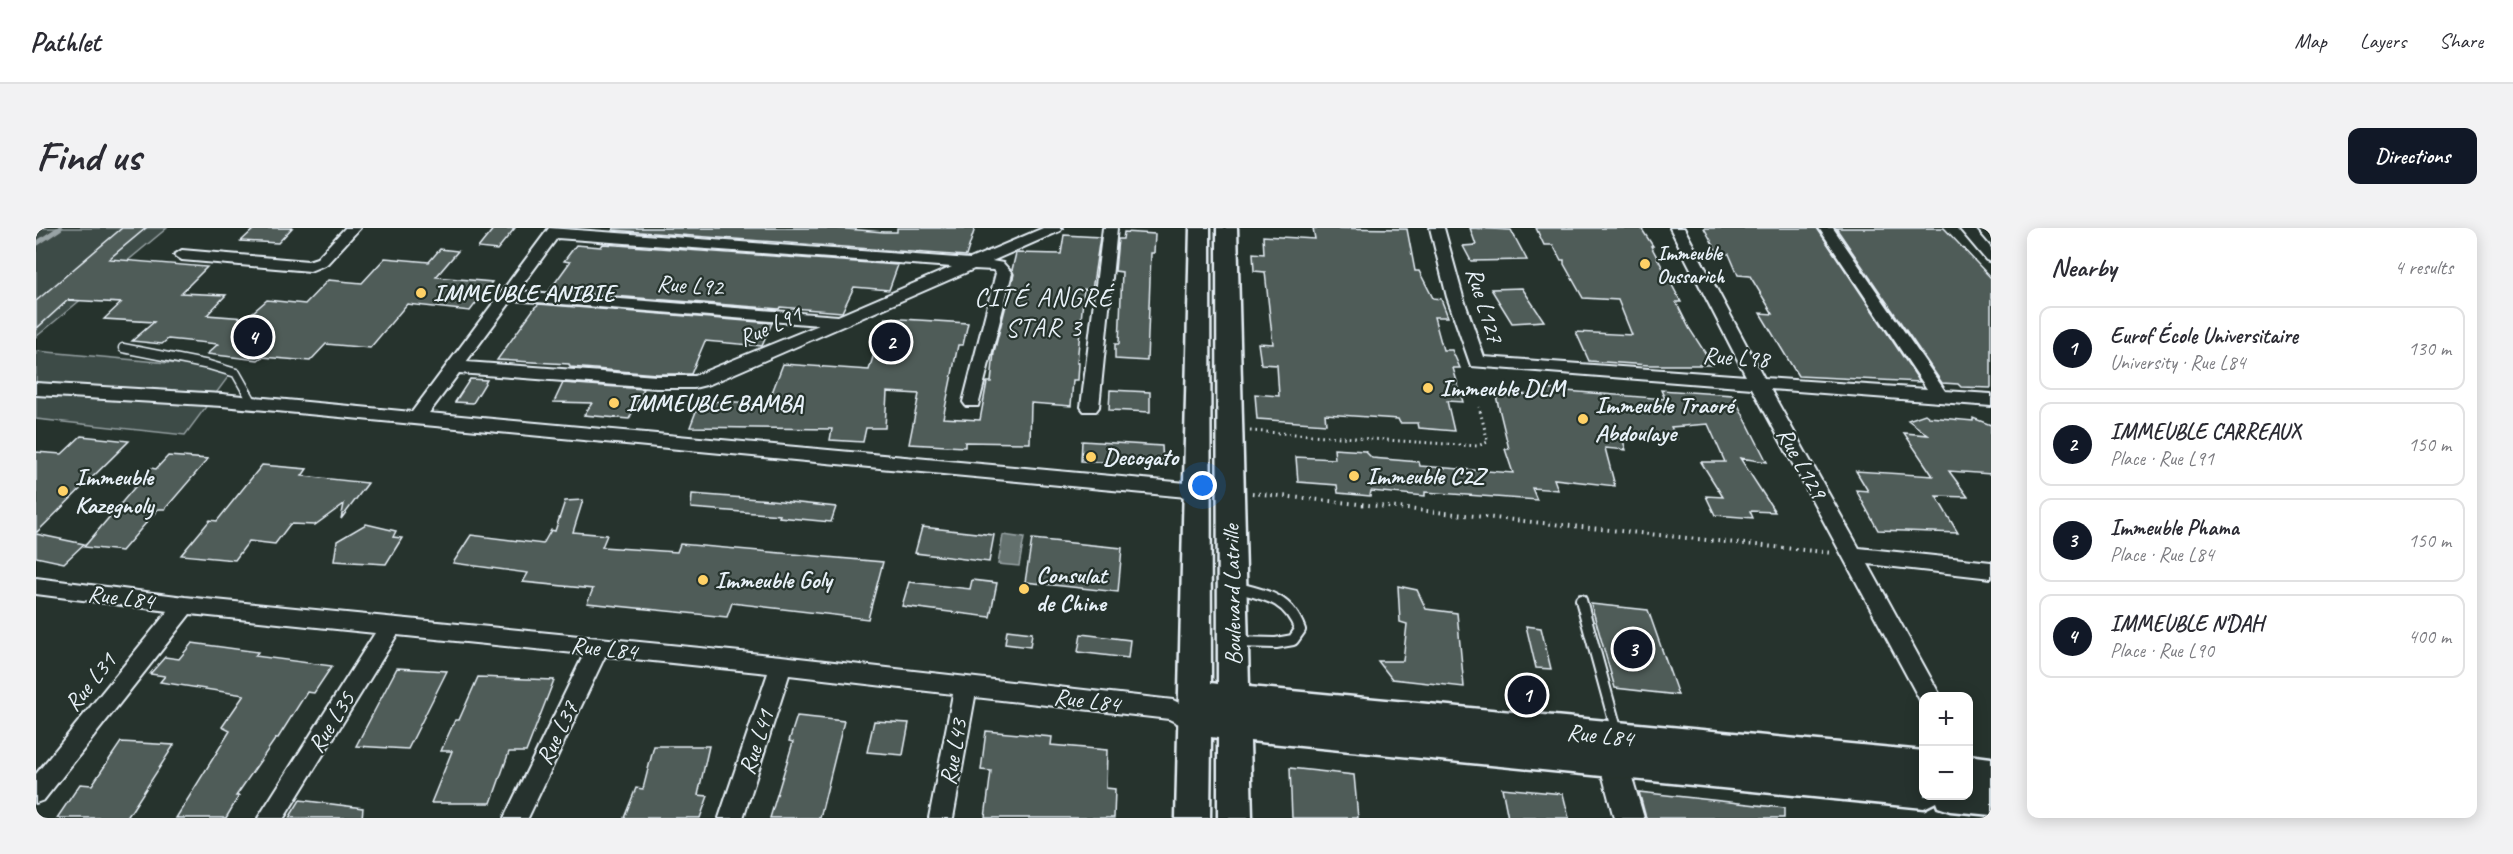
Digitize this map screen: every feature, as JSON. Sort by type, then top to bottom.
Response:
[{"type":"main road","name":"Boulevard Latrille","points":[[1193,818],[1188,709],[1197,491],[1200,228]]},
{"type":"main road","name":"Boulevard Latrille","points":[[1227,228],[1235,818]]},
{"type":"main road","name":"Rue L84","points":[[1188,709],[1612,745],[1919,766]]},
{"type":"main road","name":"Rue L84","points":[[1612,745],[1919,792]]},
{"type":"street","points":[[182,255],[304,267],[322,261],[353,228]]},
{"type":"street","name":"Rue L91","points":[[456,367],[656,382],[694,382],[724,373],[1055,228]]},
{"type":"street","points":[[1090,407],[1110,228]]},
{"type":"street","name":"Rue L127","points":[[1437,228],[1455,297],[1477,362]]},
{"type":"street","name":"Rue L129","points":[[1677,228],[1758,383],[1928,692]]},
{"type":"street","points":[[1826,228],[1940,396]]},
{"type":"street","points":[[1966,228],[1991,257]]},
{"type":"street","points":[[417,417],[555,231],[998,266],[1004,273],[972,402]]},
{"type":"street","name":"Rue L92","points":[[508,295],[840,321]]},
{"type":"street","name":"Rue L98","points":[[1477,362],[1991,400]]},
{"type":"street","points":[[36,389],[253,403],[417,417],[637,440],[1197,491]]},
{"type":"street","points":[[1853,555],[1991,570]]},
{"type":"street","name":"Rue L84","points":[[36,586],[185,605],[1188,709]]},
{"type":"street","name":"Rue L31","points":[[36,792],[185,605]]},
{"type":"street","name":"Rue L35","points":[[270,818],[391,626]]},
{"type":"street","name":"Rue L37","points":[[516,818],[598,648]]},
{"type":"street","name":"Rue L41","points":[[731,818],[781,665]]},
{"type":"street","name":"Rue L43","points":[[940,818],[966,686]]},
{"type":"street","points":[[1612,745],[1629,818]]},
{"type":"lane","points":[[123,348],[209,365],[237,374],[253,403]]},
{"type":"lane","points":[[1233,586],[1281,602],[1295,613],[1300,630],[1293,640],[1276,643],[1233,642]]},
{"type":"lane","points":[[1581,600],[1612,745]]},
{"type":"path","points":[[1230,430],[1477,446],[1488,442],[1479,407]]},
{"type":"path","points":[[1231,491],[1853,555]]},
{"type":"shaded area","points":[[36,228],[167,228],[36,337]]},
{"type":"shaded area","points":[[36,351],[234,369],[185,435],[36,419]]},
{"type":"shaded area","points":[[1003,535],[1024,538],[1019,566],[998,564]]},
{"type":"building","points":[[122,228],[146,228],[109,259],[207,267],[181,293],[226,295],[207,315],[246,318],[267,300],[305,304],[328,280],[362,283],[385,258],[429,262],[440,249],[458,251],[436,277],[492,282],[470,311],[407,304],[370,348],[326,344],[310,361],[262,357],[258,360],[207,354],[218,344],[168,339],[162,344],[132,341],[154,322],[104,319],[121,303],[68,300],[36,329],[36,301]]},
{"type":"building","points":[[255,228],[292,228],[278,243],[241,241]]},
{"type":"building","points":[[494,228],[515,228],[497,250],[478,248]]},
{"type":"building","points":[[614,228],[834,228],[897,232],[897,228],[975,228],[966,256],[613,230]]},
{"type":"building","points":[[1313,228],[1407,229],[1415,271],[1419,271],[1433,298],[1441,299],[1448,317],[1434,317],[1443,350],[1452,350],[1460,368],[1453,368],[1463,402],[1447,401],[1454,431],[1419,428],[1418,423],[1400,423],[1398,419],[1325,414],[1326,424],[1257,419],[1255,394],[1279,396],[1277,365],[1261,364],[1258,343],[1273,344],[1265,272],[1254,271],[1253,253],[1264,254],[1263,236],[1315,239]]},
{"type":"building","points":[[1470,228],[1511,230],[1527,260],[1471,261],[1463,246],[1476,245]]},
{"type":"building","points":[[1536,228],[1641,228],[1653,246],[1651,246],[1681,302],[1676,302],[1689,328],[1713,365],[1649,365],[1589,361],[1576,332],[1632,335],[1618,300],[1583,298],[1564,260],[1561,260],[1553,245],[1544,245]]},
{"type":"building","points":[[1704,228],[1817,228],[1920,382],[1798,376],[1760,313],[1773,314],[1750,276],[1738,275],[1729,254],[1718,253]]},
{"type":"building","points":[[1836,228],[1944,228],[1991,278],[1991,388],[1961,387],[1958,384],[1942,383]]},
{"type":"building","points":[[1124,232],[1155,234],[1154,253],[1151,253],[1147,361],[1115,359],[1115,344],[1119,344],[1122,272],[1115,271],[1118,239],[1123,239]]},
{"type":"building","points":[[1064,235],[1100,237],[1092,290],[1084,289],[1077,363],[1079,363],[1078,380],[1073,380],[1071,406],[1031,403],[1030,443],[965,442],[965,447],[909,444],[919,394],[887,392],[885,428],[866,428],[863,442],[830,440],[832,429],[690,427],[700,401],[768,403],[783,364],[869,370],[885,318],[968,323],[963,345],[958,345],[943,418],[980,420],[987,382],[991,382],[994,352],[1014,274],[1012,270],[1016,253],[1061,254]]},
{"type":"building","points":[[603,244],[898,265],[889,290],[854,287],[842,312],[549,291],[570,262],[564,261],[576,245],[601,247]]},
{"type":"building","points":[[1522,288],[1544,321],[1512,323],[1491,289]]},
{"type":"building","points":[[539,304],[772,323],[762,346],[705,341],[691,374],[656,374],[570,367],[569,364],[497,360]]},
{"type":"building","points":[[470,379],[487,380],[473,403],[455,402]]},
{"type":"building","points":[[563,383],[644,389],[629,419],[584,415],[592,403],[554,402]]},
{"type":"building","points":[[1541,389],[1665,399],[1661,390],[1733,395],[1767,462],[1740,458],[1775,512],[1750,511],[1753,518],[1715,515],[1706,496],[1723,497],[1701,462],[1725,462],[1708,424],[1671,427],[1677,439],[1621,435],[1626,450],[1605,448],[1615,486],[1554,479],[1558,490],[1532,488],[1537,500],[1425,492],[1425,496],[1371,491],[1370,496],[1338,493],[1337,485],[1298,482],[1296,457],[1335,459],[1334,449],[1365,451],[1372,458],[1419,462],[1420,466],[1513,473],[1505,449],[1509,449],[1495,392],[1544,396]]},
{"type":"building","points":[[1110,390],[1150,392],[1150,412],[1109,410]]},
{"type":"building","points":[[1925,414],[1929,417],[1973,421],[1973,418],[1991,425],[1991,474],[1949,471],[1968,497],[1936,496],[1958,533],[1878,530],[1856,490],[1868,491],[1856,471],[1933,476],[1904,433],[1928,435],[1908,420]]},
{"type":"building","name":"Immeuble Kazegnoly","points":[[81,436],[129,441],[36,533],[36,452],[62,454]]},
{"type":"building","points":[[1082,441],[1162,446],[1163,465],[1081,461]]},
{"type":"building","points":[[168,456],[208,459],[165,509],[158,509],[122,551],[84,547],[151,468],[156,469]]},
{"type":"building","points":[[262,465],[307,469],[302,476],[368,483],[341,519],[344,504],[315,525],[290,524],[275,544],[249,541],[235,560],[181,555],[210,520],[217,521]]},
{"type":"building","points":[[692,494],[836,507],[831,522],[779,517],[780,515],[691,508]]},
{"type":"building","points":[[583,500],[573,532],[607,535],[602,547],[677,552],[680,544],[883,562],[868,619],[732,603],[727,617],[587,603],[593,589],[523,582],[528,573],[453,563],[471,535],[543,544],[551,530],[555,531],[565,501]]},
{"type":"building","points":[[366,524],[396,531],[393,537],[402,538],[386,564],[334,561],[337,541]]},
{"type":"building","points":[[922,527],[994,535],[989,562],[915,553]]},
{"type":"building","points":[[36,534],[84,544],[64,563],[36,557]]},
{"type":"building","points":[[1032,539],[1122,548],[1118,592],[1025,582]]},
{"type":"building","points":[[972,580],[997,583],[990,617],[902,606],[909,582],[970,589]]},
{"type":"building","points":[[1398,586],[1417,590],[1426,609],[1457,613],[1464,687],[1392,679],[1378,661],[1403,661],[1407,624],[1400,622]]},
{"type":"building","points":[[1591,604],[1648,610],[1678,695],[1615,688]]},
{"type":"building","points":[[1526,626],[1541,628],[1551,669],[1536,668]]},
{"type":"building","points":[[1007,630],[1032,633],[1030,647],[1005,644]]},
{"type":"building","points":[[1081,634],[1130,640],[1128,658],[1078,652]]},
{"type":"building","points":[[192,643],[258,652],[255,656],[332,666],[314,693],[307,692],[278,738],[236,796],[239,796],[226,818],[176,818],[230,731],[222,727],[244,695],[160,682],[165,676],[150,674],[165,657],[179,659]]},
{"type":"building","points":[[397,668],[447,671],[408,749],[356,746]]},
{"type":"building","points":[[478,677],[554,680],[526,752],[509,752],[491,803],[431,803],[452,751],[441,751],[455,720],[459,720]]},
{"type":"building","points":[[797,716],[844,721],[820,818],[770,818],[793,742],[789,741]]},
{"type":"building","points":[[874,721],[909,723],[903,755],[867,752]]},
{"type":"building","points":[[986,731],[1052,737],[1051,745],[1107,750],[1106,788],[1115,789],[1114,818],[985,818],[991,771],[981,770]]},
{"type":"building","points":[[121,742],[174,745],[127,818],[57,818],[80,784],[92,785]]},
{"type":"building","points":[[654,746],[709,746],[698,795],[708,796],[700,818],[624,818],[636,788],[643,789]]},
{"type":"building","points":[[1290,768],[1354,775],[1358,818],[1292,818]]},
{"type":"building","points":[[1502,788],[1563,794],[1569,818],[1508,818]]},
{"type":"building","points":[[1639,792],[1784,808],[1784,818],[1646,818]]},
{"type":"building","points":[[300,800],[363,808],[362,818],[289,818]]},
{"type":"waterway","points":[[36,244],[60,228]]},
{"type":"place","name":"Immeuble Oussarich","points":[[1645,264]]},
{"type":"place","name":"IMMEUBLE ANIBIE","points":[[421,293]]},
{"type":"place","name":"IMMEUBLE N'DAH","points":[[253,337]]},
{"type":"place","name":"IMMEUBLE CARREAUX","points":[[891,342]]},
{"type":"place","name":"Immeuble DLM","points":[[1428,388]]},
{"type":"place","name":"IMMEUBLE BAMBA","points":[[614,403]]},
{"type":"place","name":"Immeuble Traoré Abdoulaye","points":[[1583,419]]},
{"type":"place","name":"Decogato","points":[[1091,457]]},
{"type":"place","name":"Immeuble C2Z","points":[[1354,476]]},
{"type":"place","name":"Immeuble Kazegnoly","points":[[63,491]]},
{"type":"place","name":"Immeuble Goly","points":[[703,580]]},
{"type":"place","name":"Consulat de Chine","points":[[1024,589]]},
{"type":"place","name":"Immeuble Phama","points":[[1633,649]]},
{"type":"place","name":"Eurof École Universitaire","points":[[1527,695]]},
{"type":"district","name":"CITÉ ANGRÉ STAR 3","points":[[1044,312]]}]
